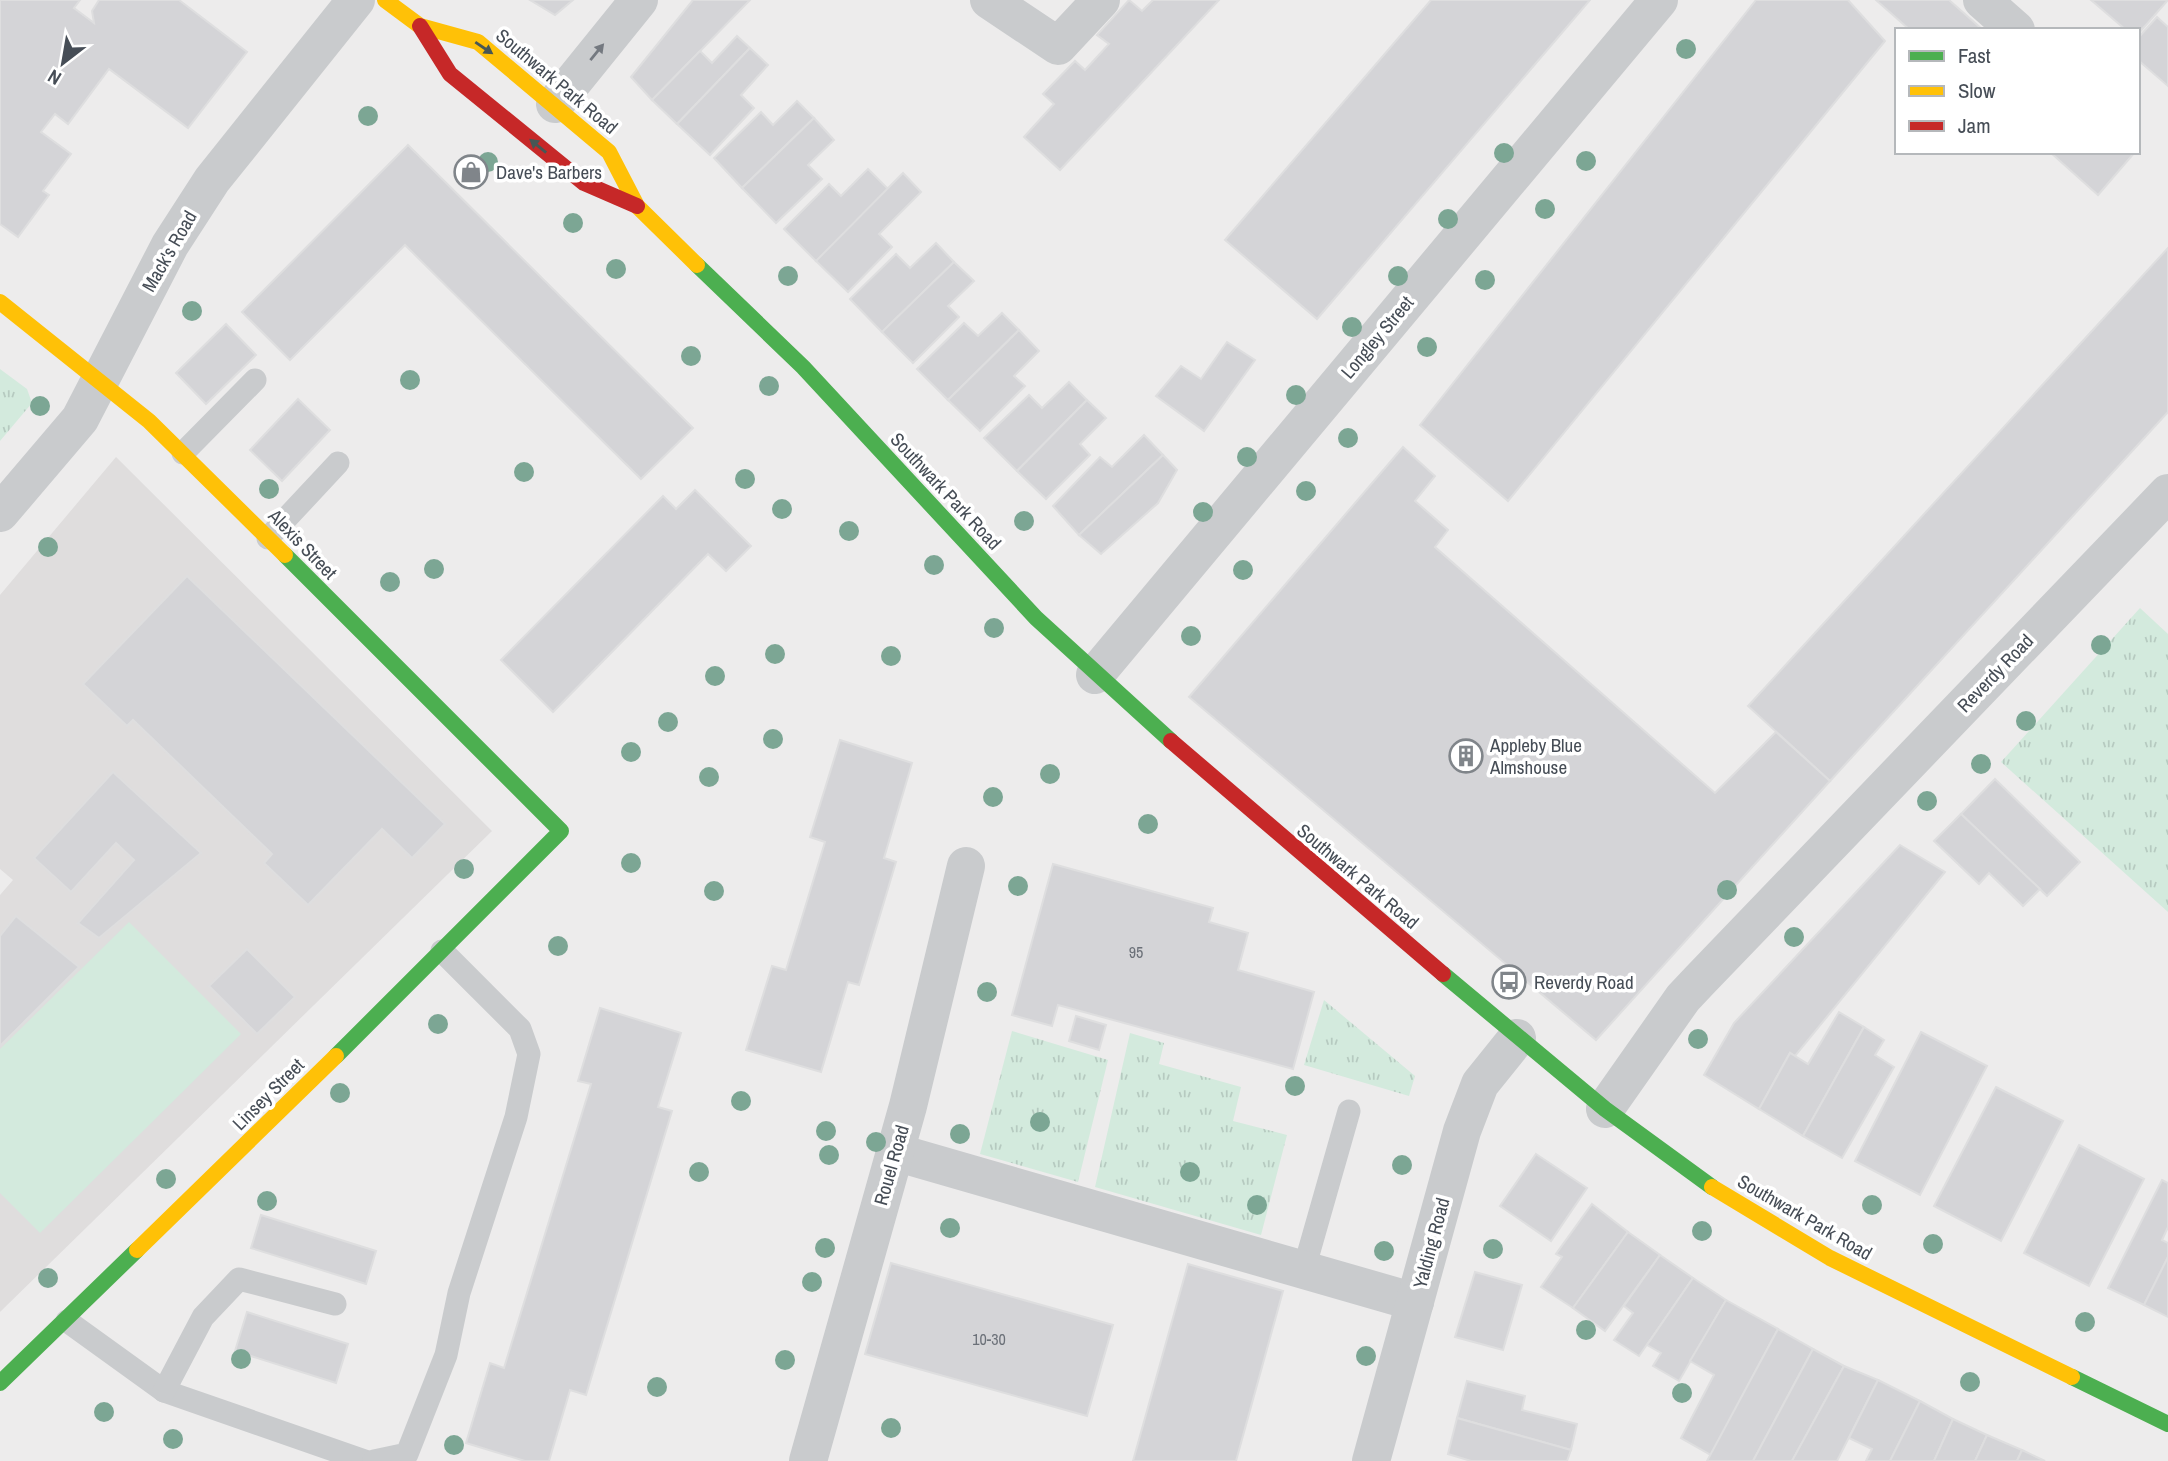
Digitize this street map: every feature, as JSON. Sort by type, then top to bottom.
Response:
[{"type":"main road","name":"Southwark Park Road","points":[[385,0],[420,26],[478,42],[609,152],[638,206],[803,367],[1037,618],[1095,675],[1517,1038],[1605,1109],[1703,1181],[1830,1258],[2168,1424]]},
{"type":"main road","name":"Southwark Park Road","points":[[420,26],[450,74],[584,183],[638,206]]},
{"type":"main road","name":"Alexis Street","points":[[0,302],[183,453],[561,831]]},
{"type":"main road","name":"Linsey Street","points":[[0,1382],[67,1321],[561,831]]},
{"type":"street","name":"Mack's Road","points":[[0,513],[80,419],[154,274],[212,180],[356,0]]},
{"type":"street","points":[[555,104],[639,0]]},
{"type":"street","points":[[989,0],[1058,46],[1101,0]]},
{"type":"street","name":"Longley Street","points":[[1095,675],[1660,0]]},
{"type":"street","points":[[1982,0],[2014,28]]},
{"type":"street","name":"Reverdy Road","points":[[1605,1109],[1691,989],[2168,493]]},
{"type":"street","name":"Rouel Road","points":[[808,1461],[895,1152],[965,866]]},
{"type":"street","name":"Yalding Road","points":[[1371,1461],[1461,1130],[1480,1084],[1517,1038]]},
{"type":"street","points":[[895,1152],[1415,1302]]},
{"type":"lane","points":[[183,453],[255,380]]},
{"type":"lane","points":[[268,538],[338,463]]},
{"type":"lane","points":[[374,1461],[407,1454],[446,1355],[459,1293],[516,1117],[529,1054],[520,1029],[442,951]]},
{"type":"lane","points":[[1304,1269],[1349,1111]]},
{"type":"lane","points":[[164,1391],[203,1317],[239,1279],[335,1304]]},
{"type":"lane","points":[[67,1321],[164,1391],[365,1461]]},
{"type":"shaded area","points":[[116,457],[492,831],[0,1312],[0,895],[13,880],[0,869],[0,595]]},
{"type":"green space","points":[[0,369],[27,389],[32,403],[0,441]]},
{"type":"green space","points":[[2140,608],[2168,634],[2168,912],[2001,762]]},
{"type":"green space","points":[[129,922],[241,1034],[40,1233],[0,1193],[0,1049]]},
{"type":"green space","points":[[1324,1000],[1415,1076],[1409,1096],[1304,1065]]},
{"type":"green space","points":[[1012,1031],[1108,1060],[1078,1182],[980,1154]]},
{"type":"green space","points":[[1130,1033],[1164,1043],[1159,1064],[1241,1087],[1233,1121],[1287,1135],[1261,1235],[1095,1187]]},
{"type":"building","points":[[0,0],[80,0],[74,8],[94,23],[92,11],[99,0],[179,0],[247,52],[188,128],[109,69],[68,124],[55,114],[41,132],[71,154],[43,191],[49,195],[18,237],[0,224]]},
{"type":"building","points":[[530,0],[573,0],[555,15]]},
{"type":"building","points":[[693,0],[750,0],[652,100],[631,77]]},
{"type":"building","points":[[1129,0],[1142,11],[1153,0],[1219,0],[1060,170],[1024,137],[1054,104],[1043,94],[1075,61],[1085,70],[1109,44],[1097,35]]},
{"type":"building","points":[[1431,0],[1590,0],[1317,319],[1225,240]]},
{"type":"building","points":[[1756,0],[1848,0],[1885,41],[1508,501],[1420,425]]},
{"type":"building","points":[[1876,0],[1949,0],[1981,28],[1908,28]]},
{"type":"building","points":[[2091,0],[2168,0],[2140,32],[2140,28],[2124,28]]},
{"type":"building","points":[[2157,17],[2168,27],[2168,86],[2140,62],[2140,36]]},
{"type":"building","points":[[737,36],[750,48],[677,124],[652,100],[700,51],[712,63]]},
{"type":"building","points":[[750,48],[768,65],[741,95],[754,108],[710,155],[677,124]]},
{"type":"building","points":[[797,101],[814,118],[742,188],[714,158],[761,112],[773,125]]},
{"type":"building","points":[[814,118],[834,140],[808,165],[822,179],[776,223],[742,188]]},
{"type":"building","points":[[408,145],[693,428],[641,479],[405,245],[290,360],[242,312]]},
{"type":"building","points":[[2052,154],[2133,154],[2098,195]]},
{"type":"building","points":[[868,169],[888,189],[816,261],[784,229],[829,184],[841,196]]},
{"type":"building","points":[[903,173],[921,192],[879,234],[892,247],[848,292],[816,261]]},
{"type":"building","points":[[936,243],[954,262],[882,332],[850,299],[896,254],[910,268]]},
{"type":"building","points":[[2168,248],[2168,412],[1830,781],[1748,706]]},
{"type":"building","points":[[954,262],[974,281],[948,306],[959,317],[913,363],[882,332]]},
{"type":"building","points":[[1002,313],[1019,330],[948,400],[917,369],[964,323],[978,336]]},
{"type":"building","points":[[226,324],[256,355],[206,404],[176,373]]},
{"type":"building","points":[[1019,330],[1039,351],[1014,376],[1025,386],[980,431],[948,400]]},
{"type":"building","points":[[1227,342],[1255,360],[1204,431],[1156,396],[1181,366],[1201,379]]},
{"type":"building","points":[[1069,382],[1087,400],[1017,471],[984,438],[1029,395],[1042,408]]},
{"type":"building","points":[[298,399],[330,430],[282,481],[250,450]]},
{"type":"building","points":[[1087,400],[1106,418],[1080,444],[1090,455],[1046,499],[1017,471]]},
{"type":"building","points":[[1144,435],[1163,455],[1079,535],[1053,506],[1100,457],[1112,467]]},
{"type":"building","name":"Appleby Blue Almshouse","points":[[1403,447],[1435,476],[1415,501],[1448,530],[1435,547],[1715,793],[1776,732],[1830,781],[1596,1040],[1189,697]]},
{"type":"building","points":[[1163,455],[1177,470],[1158,503],[1101,554],[1079,535]]},
{"type":"building","points":[[695,490],[751,546],[726,571],[708,554],[553,712],[501,660],[663,496],[676,509]]},
{"type":"building","points":[[187,576],[445,824],[412,858],[382,829],[308,905],[264,863],[272,854],[133,720],[127,726],[83,684]]},
{"type":"building","points":[[840,740],[912,763],[884,858],[896,862],[859,985],[848,982],[821,1072],[746,1050],[772,966],[786,970],[825,842],[810,837]]},
{"type":"building","points":[[113,772],[201,853],[99,938],[78,923],[134,860],[116,843],[71,892],[34,858]]},
{"type":"building","points":[[1995,779],[2080,862],[2047,896],[1961,814]]},
{"type":"building","points":[[1961,814],[2040,889],[2023,906],[1989,873],[1979,884],[1934,841]]},
{"type":"building","points":[[1900,845],[1945,872],[1795,1056],[1790,1053],[1759,1109],[1704,1075],[1734,1023]]},
{"type":"building","points":[[1053,864],[1213,908],[1209,922],[1248,933],[1238,970],[1314,992],[1293,1069],[1058,1005],[1052,1026],[1012,1015]]},
{"type":"building","points":[[16,916],[79,967],[0,1046],[0,936]]},
{"type":"building","points":[[247,949],[295,997],[257,1034],[209,986]]},
{"type":"building","points":[[600,1008],[681,1033],[658,1107],[672,1111],[586,1395],[570,1390],[549,1461],[525,1461],[466,1443],[490,1363],[504,1368],[591,1084],[578,1081]]},
{"type":"building","points":[[1839,1012],[1864,1027],[1803,1136],[1759,1109],[1790,1053],[1808,1064]]},
{"type":"building","points":[[1076,1016],[1106,1025],[1099,1050],[1069,1041]]},
{"type":"building","points":[[1864,1027],[1884,1040],[1875,1055],[1894,1067],[1842,1158],[1803,1136]]},
{"type":"building","points":[[1921,1032],[1987,1066],[1920,1195],[1855,1161]]},
{"type":"building","points":[[1996,1087],[2063,1121],[2001,1241],[1934,1206]]},
{"type":"building","points":[[2079,1145],[2144,1179],[2089,1286],[2024,1253]]},
{"type":"building","points":[[1536,1154],[1587,1188],[1551,1241],[1500,1206]]},
{"type":"building","points":[[2162,1180],[2168,1183],[2168,1227],[2162,1240],[2168,1243],[2168,1257],[2144,1305],[2108,1288]]},
{"type":"building","points":[[1592,1204],[1628,1232],[1573,1308],[1541,1287],[1562,1257],[1556,1254]]},
{"type":"building","points":[[261,1215],[376,1251],[366,1284],[251,1248]]},
{"type":"building","points":[[1628,1232],[1660,1255],[1605,1331],[1573,1308]]},
{"type":"building","points":[[1660,1255],[1693,1278],[1639,1356],[1614,1340],[1633,1313],[1624,1306]]},
{"type":"building","points":[[2168,1257],[2168,1317],[2144,1305]]},
{"type":"building","points":[[891,1263],[1113,1325],[1087,1416],[865,1354]]},
{"type":"building","points":[[1188,1264],[1283,1291],[1236,1461],[1133,1461]]},
{"type":"building","points":[[1475,1272],[1522,1285],[1503,1350],[1455,1337]]},
{"type":"building","points":[[1693,1278],[1726,1300],[1679,1381],[1653,1366],[1661,1353],[1647,1345]]},
{"type":"building","points":[[1726,1300],[1778,1329],[1711,1455],[1681,1438],[1714,1375],[1690,1361]]},
{"type":"building","points":[[247,1312],[348,1344],[336,1383],[235,1351]]},
{"type":"building","points":[[1778,1329],[1813,1349],[1753,1461],[1707,1461]]},
{"type":"building","points":[[1813,1349],[1844,1366],[1792,1461],[1753,1461]]},
{"type":"building","points":[[1844,1366],[1878,1380],[1837,1461],[1792,1461]]},
{"type":"building","points":[[1878,1380],[1920,1401],[1890,1461],[1866,1461],[1872,1449],[1849,1438]]},
{"type":"building","points":[[1467,1381],[1525,1396],[1522,1410],[1577,1424],[1571,1450],[1457,1418]]},
{"type":"building","points":[[1920,1401],[1953,1419],[1934,1461],[1890,1461]]},
{"type":"building","points":[[1457,1418],[1571,1450],[1567,1461],[1471,1461],[1448,1454]]},
{"type":"building","points":[[1953,1419],[1987,1435],[1975,1461],[1934,1461]]},
{"type":"building","points":[[1987,1435],[2022,1450],[2017,1461],[1975,1461]]},
{"type":"building","points":[[2022,1450],[2045,1461],[2017,1461]]},
{"type":"traffic: fast","points":[[697,265],[803,367],[1036,618],[1171,741]]},
{"type":"traffic: fast","points":[[285,555],[561,831],[336,1056]]},
{"type":"traffic: fast","points":[[1443,974],[1605,1109],[1712,1187]]},
{"type":"traffic: fast","points":[[0,1383],[137,1250]]},
{"type":"traffic: fast","points":[[2072,1377],[2168,1424]]},
{"type":"traffic: slow","points":[[385,0],[420,26],[478,42],[609,152],[637,206],[697,265]]},
{"type":"traffic: slow","points":[[0,302],[149,421],[285,555]]},
{"type":"traffic: slow","points":[[137,1250],[336,1056]]},
{"type":"traffic: slow","points":[[1712,1187],[1830,1258],[2072,1377]]},
{"type":"traffic: jam","points":[[420,26],[450,74],[584,183],[637,206]]},
{"type":"traffic: jam","points":[[1171,741],[1443,974]]},
{"type":"place","name":"Dave's Barbers","points":[[471,172]]},
{"type":"place","name":"Appleby Blue Almshouse","points":[[1466,756]]},
{"type":"place","name":"Reverdy Road","points":[[1509,982]]}]
